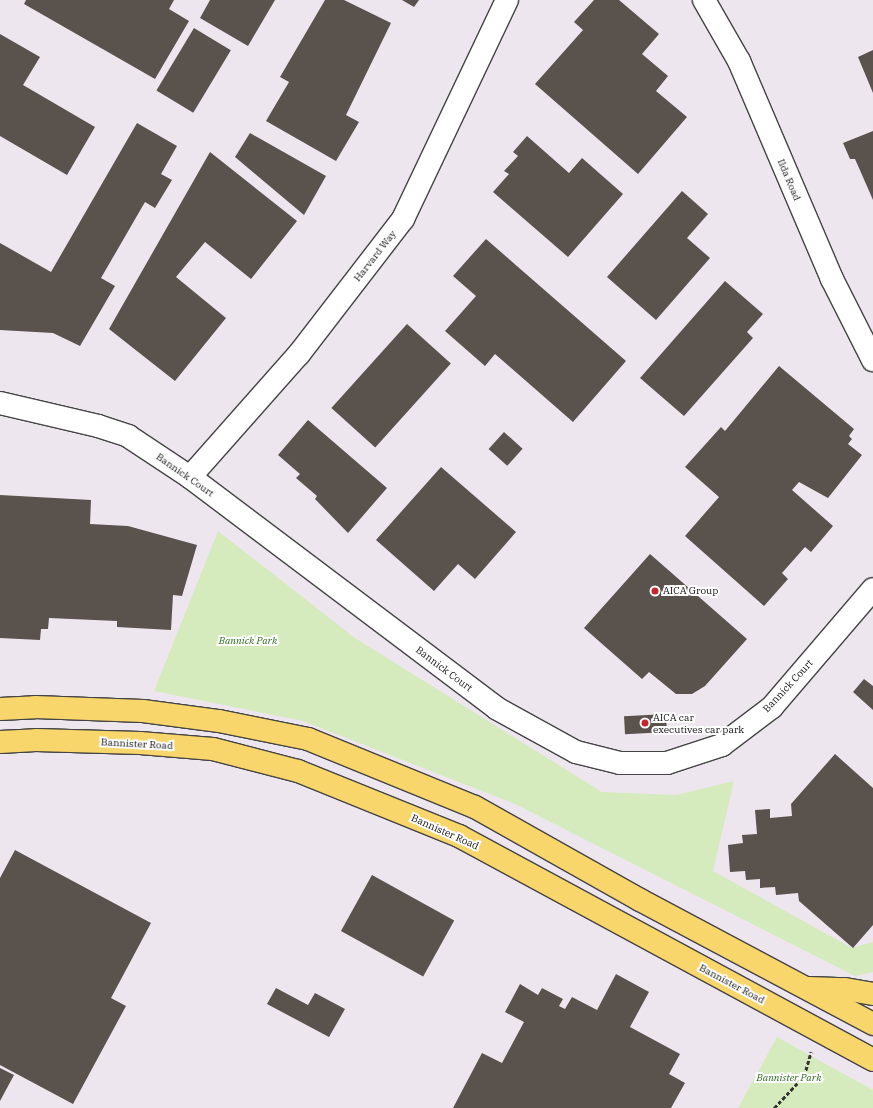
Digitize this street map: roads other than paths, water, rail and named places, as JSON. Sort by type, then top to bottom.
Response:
[{"type":"main road","points":[[0,709],[35,707],[143,711],[219,722],[308,740],[475,807],[801,988],[873,1024]]},
{"type":"main road","name":"Bannister Road","points":[[0,742],[73,741],[213,750],[298,771],[459,836],[873,1060]]},
{"type":"main road","points":[[801,988],[845,989],[873,994]]},
{"type":"street","name":"Harvard Way","points":[[190,477],[300,354],[403,219],[507,0]]},
{"type":"street","name":"Ilda Road","points":[[704,0],[739,61],[832,279],[873,360]]},
{"type":"street","name":"Bannick Court","points":[[0,404],[98,426],[128,436],[190,477],[496,708],[576,752],[620,764],[667,763],[722,745],[772,707],[873,590]]},
{"type":"place","name":"AICA Group","points":[[655,591]]},
{"type":"place","name":"AICA car executives car park","points":[[645,723]]},
{"type":"park label","name":"Bannick Park","points":[[248,641]]},
{"type":"park label","name":"Bannister Park","points":[[789,1078]]}]
